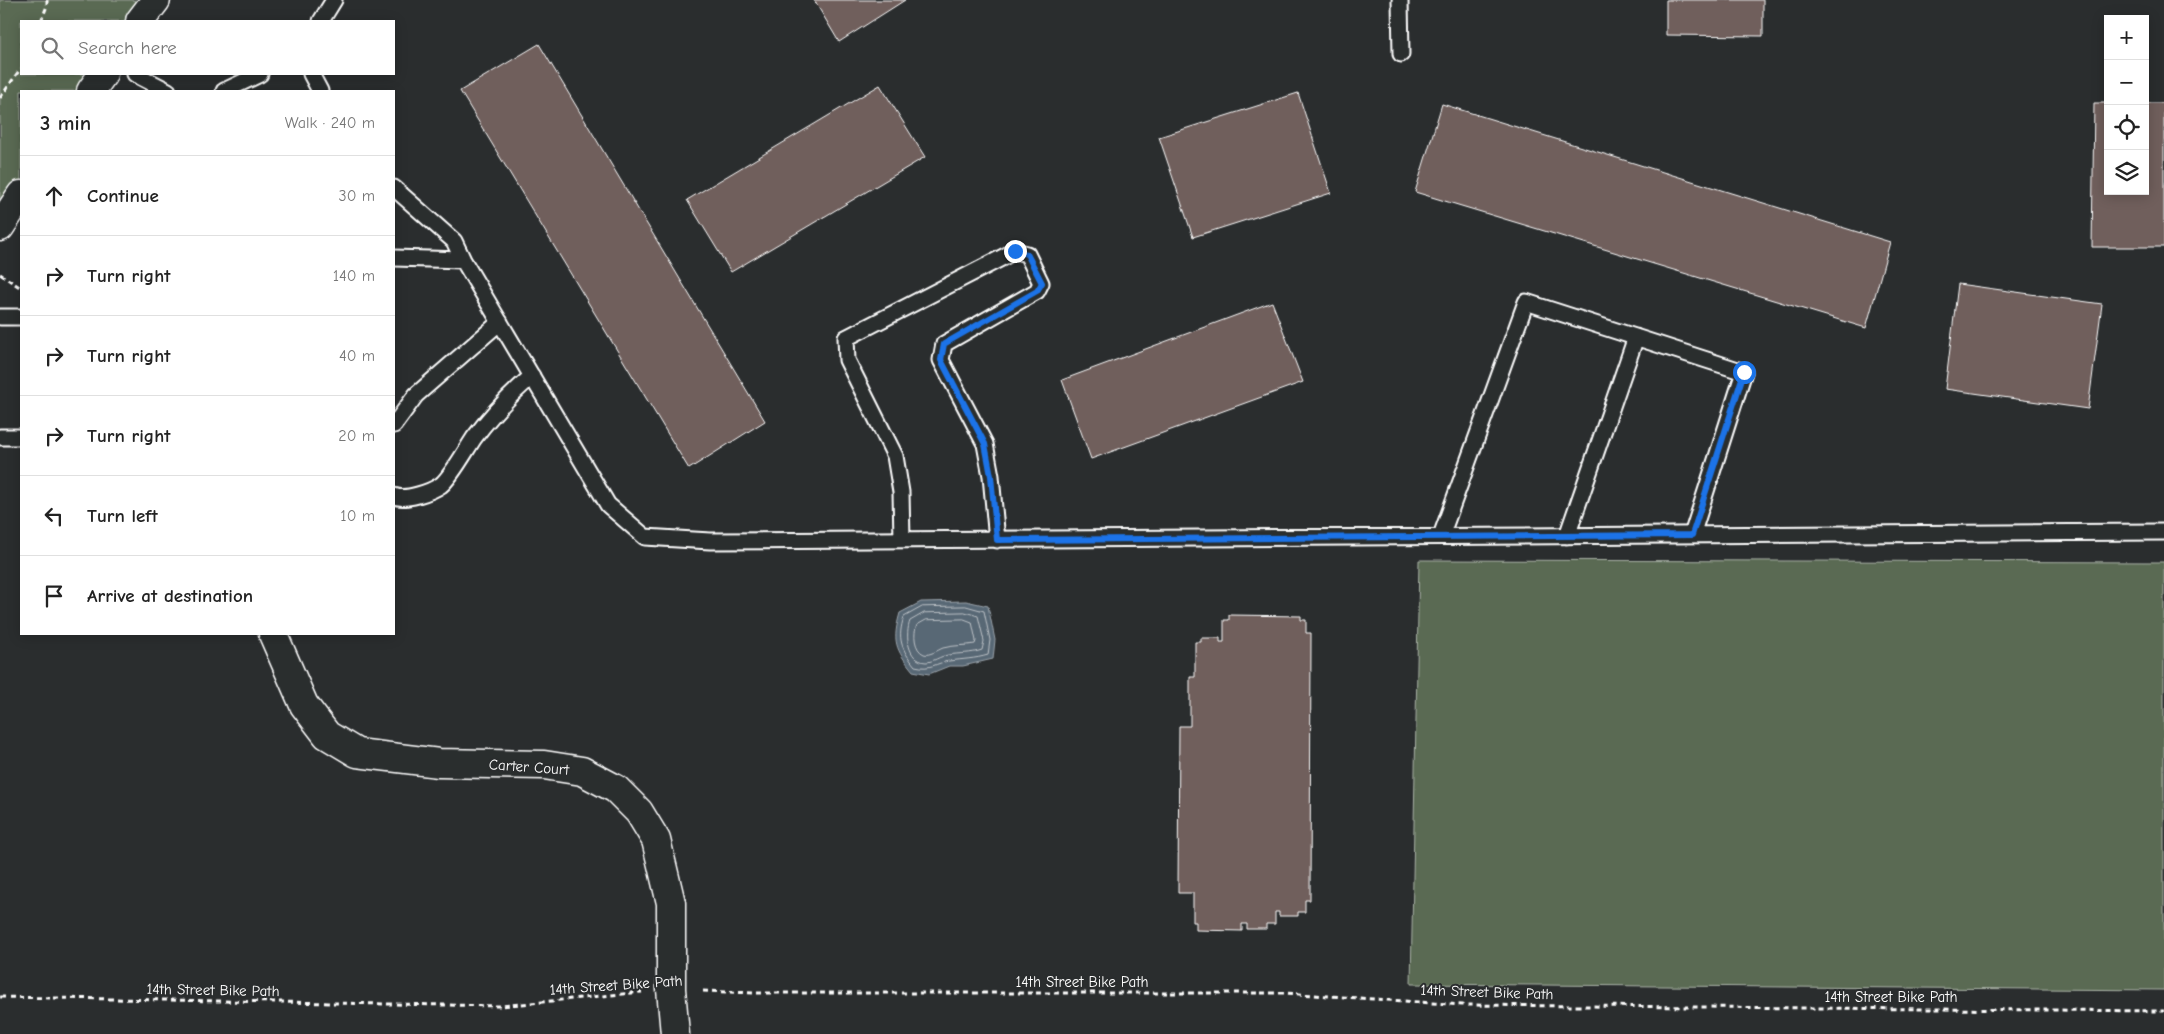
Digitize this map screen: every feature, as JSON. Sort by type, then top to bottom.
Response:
[{"type":"street","points":[[141,20],[156,0]]},
{"type":"street","points":[[92,90],[102,75]]},
{"type":"street","points":[[0,226],[20,196]]},
{"type":"street","name":"Carter Court","points":[[273,635],[304,705],[327,735],[357,753],[439,763],[544,765],[582,771],[616,790],[639,812],[656,840],[664,867],[671,903],[671,989],[675,1034]]},
{"type":"lane","points":[[322,20],[334,0]]},
{"type":"lane","points":[[1400,0],[1400,54]]},
{"type":"lane","points":[[137,75],[166,90]]},
{"type":"lane","points":[[226,90],[258,75]]},
{"type":"lane","points":[[312,75],[320,90]]},
{"type":"lane","points":[[395,189],[454,241],[463,260],[608,505],[645,537],[710,541],[2164,532]]},
{"type":"lane","points":[[902,540],[900,492],[895,456],[847,360],[846,338],[1015,251],[1027,254],[1042,283],[1037,291],[944,344],[941,360],[985,444],[991,476],[997,540]]},
{"type":"lane","points":[[395,258],[463,260]]},
{"type":"lane","points":[[1441,536],[1526,302],[1744,372],[1692,535]]},
{"type":"lane","points":[[0,317],[20,317]]},
{"type":"lane","points":[[395,424],[416,395],[500,322]]},
{"type":"lane","points":[[1567,536],[1636,337]]},
{"type":"lane","points":[[395,496],[398,498],[422,494],[442,485],[476,436],[508,396],[532,376]]},
{"type":"lane","points":[[0,437],[20,437]]},
{"type":"path","points":[[41,20],[47,6],[47,0]]},
{"type":"path","points":[[0,98],[20,69]]},
{"type":"path","points":[[0,274],[20,287]]},
{"type":"path","name":"14th Street Bike Path","points":[[0,997],[501,1006],[671,989],[754,993],[1284,993],[1463,1005],[2164,1010]]},
{"type":"green space","points":[[0,0],[142,0],[130,20],[20,20],[20,75],[95,75],[86,90],[20,90],[20,194],[0,225]]},
{"type":"green space","points":[[1419,560],[2164,562],[2164,990],[1411,984]]},
{"type":"water","points":[[966,601],[988,606],[995,640],[993,659],[963,666],[949,666],[929,674],[913,671],[902,657],[897,644],[896,631],[900,613],[921,602]]},
{"type":"building","points":[[814,0],[905,0],[839,42]]},
{"type":"building","points":[[1666,0],[1763,0],[1763,36],[1666,35]]},
{"type":"building","points":[[539,44],[765,421],[689,469],[460,91]]},
{"type":"building","points":[[880,85],[925,157],[731,272],[687,200]]},
{"type":"building","points":[[1298,93],[1331,193],[1193,237],[1159,137]]},
{"type":"building","points":[[2094,103],[2104,103],[2104,195],[2149,195],[2149,103],[2164,103],[2164,247],[2092,247]]},
{"type":"building","points":[[1442,104],[1890,242],[1866,328],[1415,192]]},
{"type":"building","points":[[1958,284],[2102,304],[2088,409],[1945,389]]},
{"type":"building","points":[[1272,302],[1303,382],[1091,459],[1062,380]]},
{"type":"building","points":[[1229,615],[1301,616],[1301,620],[1306,620],[1306,633],[1311,633],[1310,900],[1305,900],[1305,912],[1298,912],[1298,916],[1279,916],[1279,912],[1275,912],[1275,924],[1266,924],[1266,929],[1247,929],[1247,924],[1242,924],[1242,931],[1196,930],[1196,922],[1193,922],[1193,893],[1178,893],[1179,726],[1190,726],[1190,677],[1195,677],[1195,642],[1201,642],[1201,638],[1220,638],[1220,642],[1224,642],[1224,620],[1229,620]]},
{"type":"route","points":[[1015,251],[1027,254],[1042,283],[1037,291],[944,344],[941,360],[985,444],[991,476],[997,540],[1692,535],[1744,372]]}]
